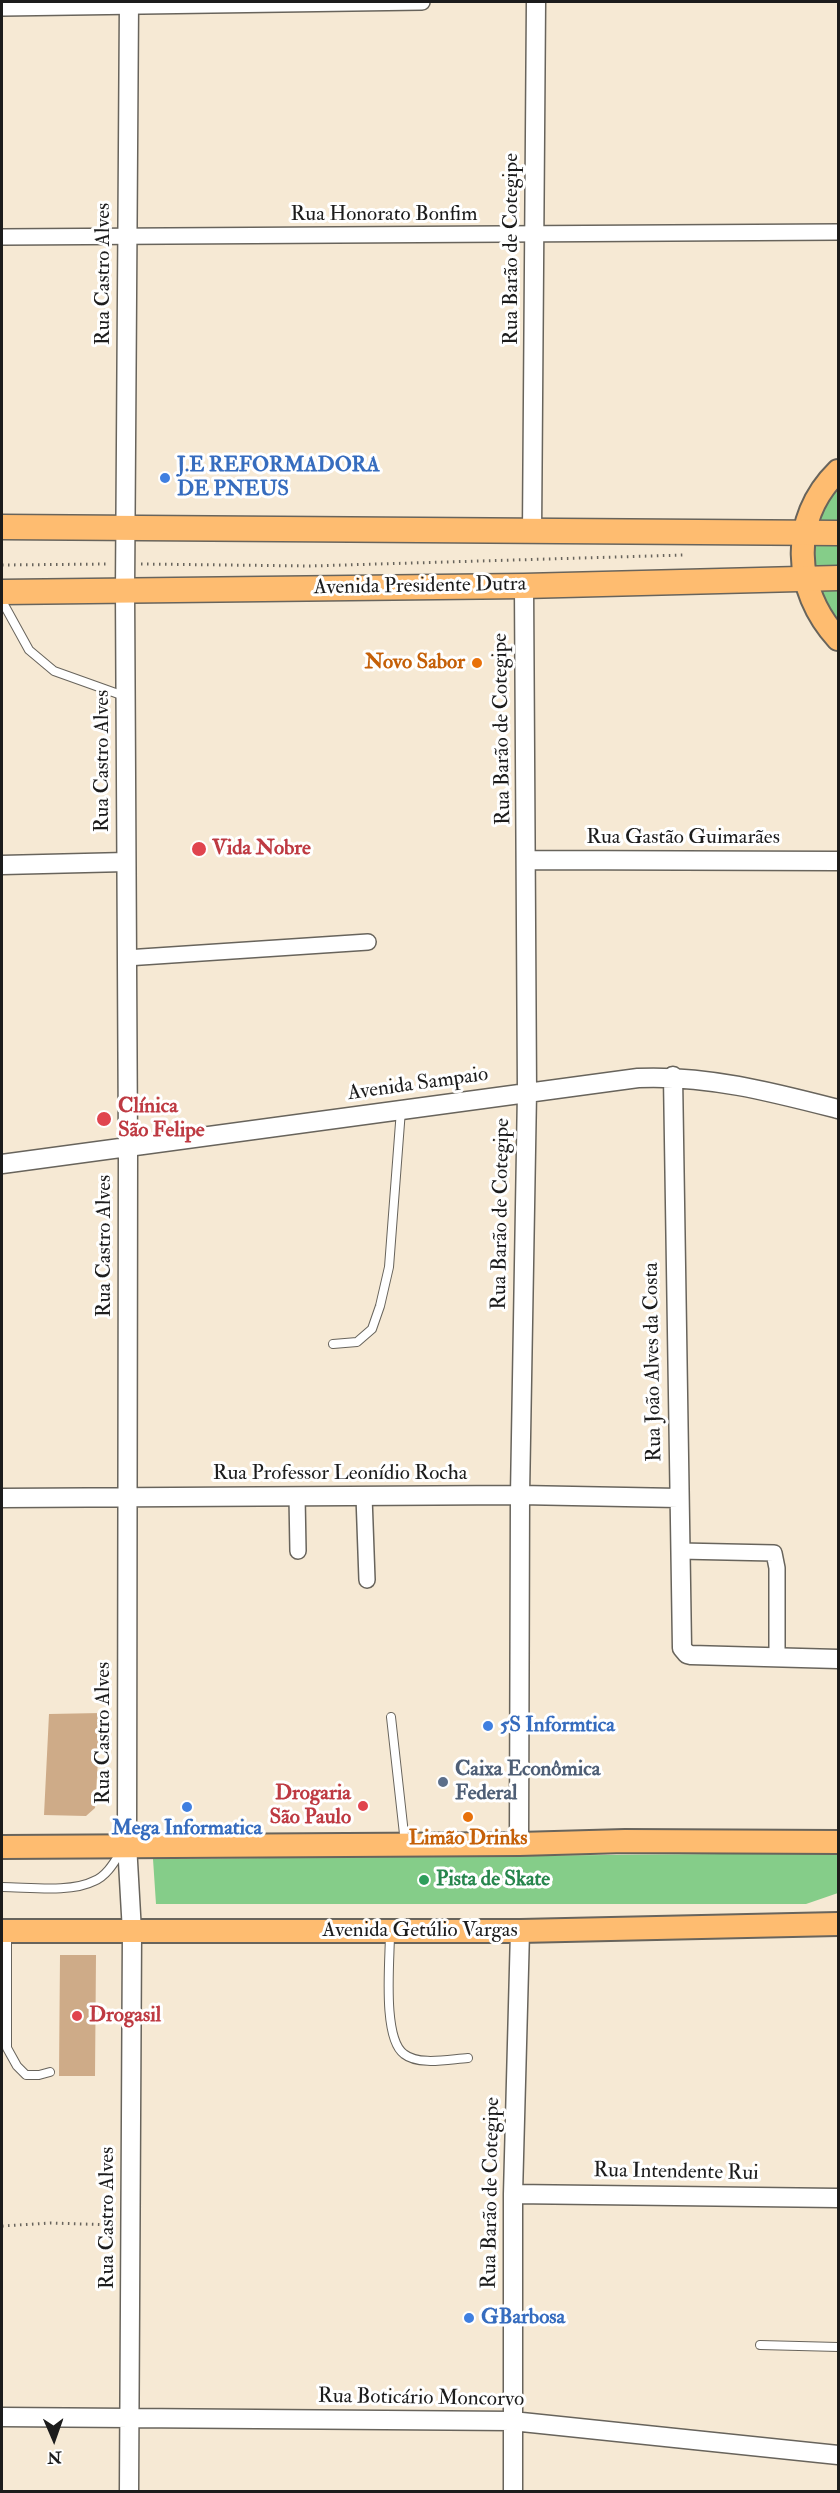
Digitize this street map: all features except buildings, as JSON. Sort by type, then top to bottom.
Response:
[{"type":"highway","points":[[2,527],[838,533]]},
{"type":"highway","name":"Avenida Presidente Dutra","points":[[2,592],[524,586],[838,578]]},
{"type":"main road","points":[[838,471],[816,499],[804,532],[802,562],[807,587],[821,619],[838,639]]},
{"type":"main road","points":[[2,1846],[519,1844],[625,1841],[836,1844]]},
{"type":"main road","name":"Avenida Getúlio Vargas","points":[[4,1931],[520,1931],[834,1922]]},
{"type":"street","points":[[2,8],[129,3],[422,2]]},
{"type":"street","name":"Rua Barão de Cotegipe","points":[[532,532],[536,2]]},
{"type":"street","name":"Rua Castro Alves","points":[[129,3],[125,590],[128,1149],[127,1844],[132,1932],[129,2492]]},
{"type":"street","name":"Rua Honorato Bonfim","points":[[2,237],[838,232]]},
{"type":"street","name":"Rua Barão de Cotegipe","points":[[519,1844],[520,1495],[527,1092],[524,586]]},
{"type":"street","name":"Rua Gastão Guimarães","points":[[527,860],[838,861]]},
{"type":"street","points":[[2,865],[126,862]]},
{"type":"street","points":[[126,958],[368,942]]},
{"type":"street","name":"Avenida Sampaio","points":[[2,1164],[128,1149],[638,1078],[673,1076],[716,1081],[838,1109]]},
{"type":"street","name":"Rua João Alves da Costa","points":[[673,1076],[682,1648],[691,1655],[777,1658]]},
{"type":"street","name":"Rua Professor Leonídio Rocha","points":[[2,1498],[520,1495],[678,1498]]},
{"type":"street","points":[[297,1496],[298,1551]]},
{"type":"street","points":[[364,1496],[367,1580]]},
{"type":"street","points":[[680,1551],[774,1554],[777,1568],[777,1658],[838,1659]]},
{"type":"street","name":"Rua Barão de Cotegipe","points":[[513,2492],[513,2194],[520,1931]]},
{"type":"street","name":"Rua Intendente Rui","points":[[513,2194],[838,2198]]},
{"type":"street","name":"Rua Boticário Moncorvo","points":[[2,2417],[512,2421],[838,2455]]},
{"type":"lane","points":[[2,601],[29,650],[54,671],[126,697]]},
{"type":"lane","points":[[333,1344],[357,1342],[372,1329],[380,1306],[389,1267],[401,1110]]},
{"type":"lane","points":[[391,1717],[406,1844]]},
{"type":"lane","points":[[2,1887],[76,1887],[96,1881],[108,1870],[127,1844]]},
{"type":"lane","points":[[4,1931],[7,2048],[17,2066],[26,2075],[50,2072]]},
{"type":"lane","points":[[390,1932],[390,2026],[394,2043],[405,2055],[423,2060],[468,2058]]},
{"type":"lane","points":[[760,2345],[838,2347]]},
{"type":"path","points":[[2,565],[310,566],[685,555]]},
{"type":"path","points":[[2,2226],[50,2223],[131,2226]]},
{"type":"green space","points":[[838,471],[838,639],[803,562]]},
{"type":"green space","points":[[838,1854],[838,1893],[806,1904],[156,1904],[153,1859]]},
{"type":"place","name":"J.E REFORMADORA DE PNEUS","points":[[165,478]]},
{"type":"place","name":"Novo Sabor","points":[[477,663]]},
{"type":"place","name":"Vida Nobre","points":[[199,849]]},
{"type":"place","name":"Clínica São Felipe","points":[[104,1119]]},
{"type":"place","name":"5S Informtica","points":[[488,1726]]},
{"type":"place","name":"Caixa Econômica Federal","points":[[443,1782]]},
{"type":"place","name":"Drogaria São Paulo","points":[[363,1806]]},
{"type":"place","name":"Mega Informatica","points":[[187,1807]]},
{"type":"place","name":"Limão Drinks","points":[[468,1817]]},
{"type":"place","name":"Pista de Skate","points":[[424,1880]]},
{"type":"place","name":"Drogasil","points":[[77,2016]]},
{"type":"place","name":"GBarbosa","points":[[469,2318]]}]
